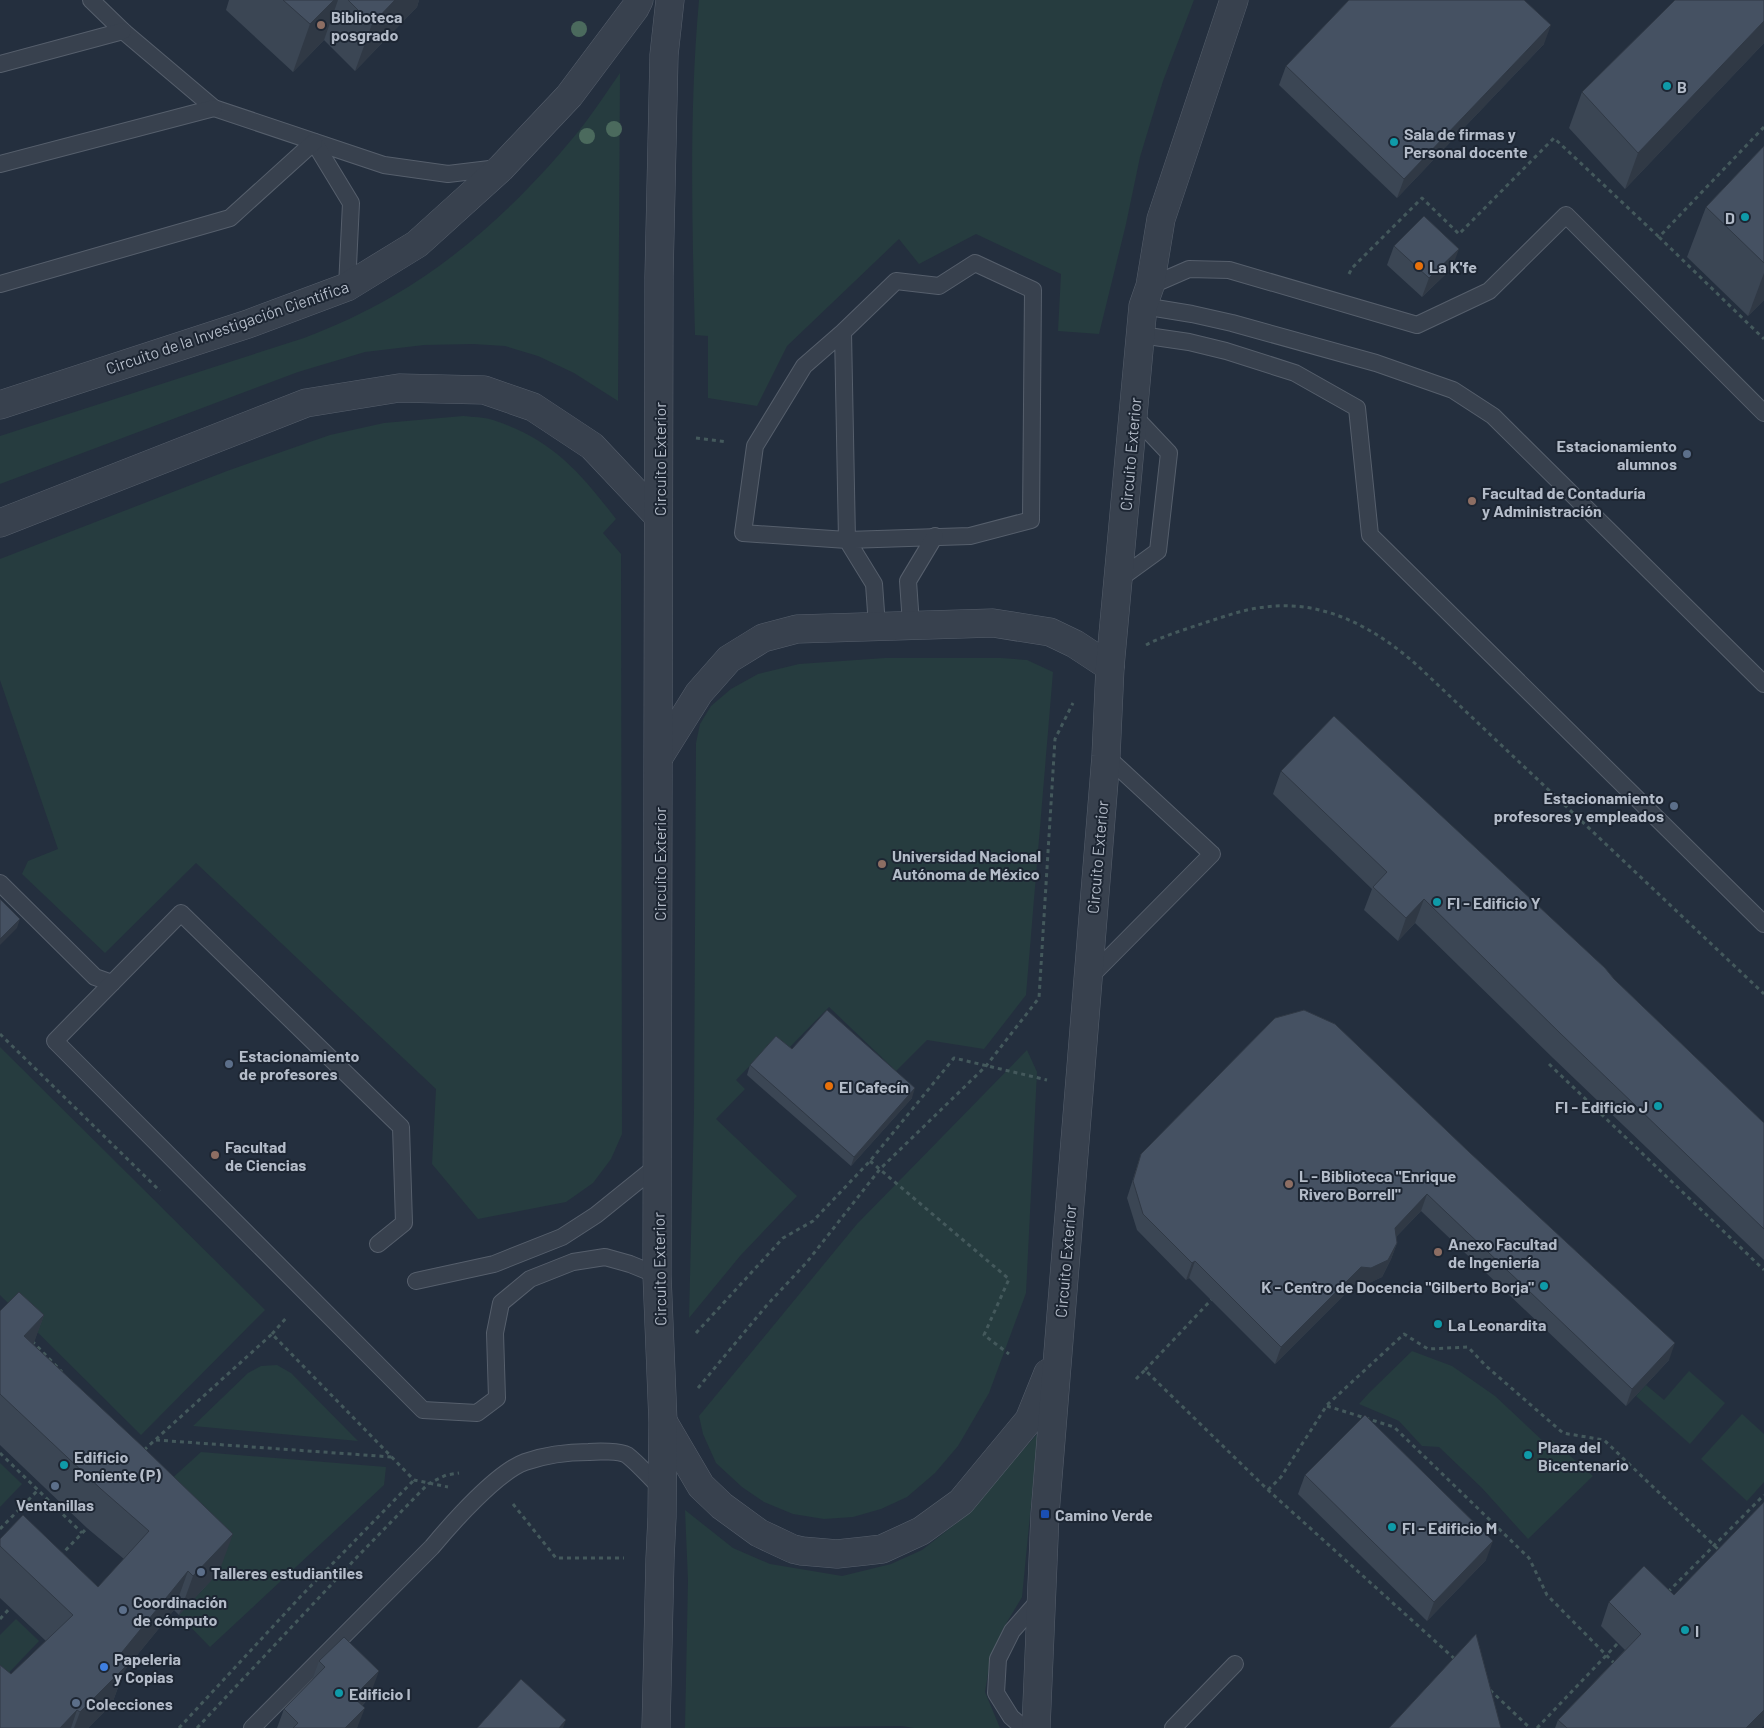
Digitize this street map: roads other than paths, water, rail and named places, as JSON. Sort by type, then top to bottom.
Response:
[{"type":"street","name":"Circuito de la Investigación Científica","points":[[0,405],[248,324],[347,287],[417,244],[501,168],[569,96],[635,8],[638,0]]},
{"type":"street","name":"Circuito Exterior","points":[[656,1728],[663,1490],[663,1422],[657,1276],[659,277],[664,55],[670,0]]},
{"type":"street","name":"Circuito Exterior","points":[[1036,1728],[1045,1514],[1106,756],[1110,667],[1141,335],[1146,296],[1161,219],[1234,0]]},
{"type":"street","points":[[0,523],[306,403],[399,388],[484,390],[533,407],[592,446],[658,516]]},
{"type":"street","points":[[659,757],[698,693],[729,659],[763,638],[796,629],[993,623],[1050,632],[1075,644],[1110,667]]},
{"type":"street","points":[[663,1422],[701,1486],[722,1506],[759,1533],[793,1549],[815,1553],[837,1554],[882,1548],[921,1531],[961,1502],[1029,1420],[1058,1348]]},
{"type":"lane","points":[[91,0],[124,31],[214,108],[384,165],[448,174],[501,168]]},
{"type":"lane","points":[[0,64],[124,31]]},
{"type":"lane","points":[[0,164],[214,108]]},
{"type":"lane","points":[[0,284],[230,218],[314,142]]},
{"type":"lane","points":[[314,142],[351,203],[347,287]]},
{"type":"lane","points":[[1146,296],[1189,269],[1229,270],[1417,324],[1489,291],[1566,215],[1764,413]]},
{"type":"lane","points":[[975,263],[1033,290],[1031,520],[970,536],[846,540],[743,533],[755,446],[804,366],[842,332],[896,281],[939,286],[975,263]]},
{"type":"lane","points":[[1146,296],[1192,314],[1232,323],[1376,363],[1453,390],[1492,416],[1764,684]]},
{"type":"lane","points":[[842,332],[846,540],[874,584],[877,626]]},
{"type":"lane","points":[[1141,335],[1189,342],[1226,351],[1295,373],[1357,408],[1370,535],[1764,924]]},
{"type":"lane","points":[[1118,580],[1158,551],[1169,453],[1134,416]]},
{"type":"lane","points":[[911,624],[908,581],[935,536]]},
{"type":"lane","points":[[1087,980],[1212,854],[1106,756]]},
{"type":"lane","points":[[0,883],[95,977],[112,983]]},
{"type":"lane","points":[[378,1244],[404,1223],[401,1127],[181,913],[55,1041],[423,1410],[477,1414],[497,1398],[495,1333],[501,1303],[530,1279],[573,1262],[605,1257],[630,1264],[657,1276]]},
{"type":"lane","points":[[416,1281],[494,1264],[562,1237],[596,1215],[658,1165]]},
{"type":"lane","points":[[252,1728],[432,1547],[451,1523],[501,1476],[524,1463],[545,1457],[574,1452],[602,1451],[626,1454],[663,1490]]},
{"type":"lane","points":[[1024,1728],[1011,1717],[996,1693],[998,1659],[1012,1630],[1041,1598]]},
{"type":"lane","points":[[1173,1728],[1235,1664]]},
{"type":"place","name":"Biblioteca posgrado","points":[[321,25]]},
{"type":"place","name":"B","points":[[1667,86]]},
{"type":"place","name":"Sala de firmas y Personal docente","points":[[1394,142]]},
{"type":"place","name":"D","points":[[1745,217]]},
{"type":"place","name":"La K'fe","points":[[1419,266]]},
{"type":"place","name":"Estacionamiento alumnos","points":[[1687,454]]},
{"type":"place","name":"Facultad de Contaduría y Administración","points":[[1472,501]]},
{"type":"place","name":"Estacionamiento profesores y empleados","points":[[1674,806]]},
{"type":"place","name":"Universidad Nacional Autónoma de México","points":[[882,864]]},
{"type":"place","name":"FI - Edificio Y","points":[[1437,902]]},
{"type":"place","name":"Estacionamiento de profesores","points":[[229,1064]]},
{"type":"place","name":"El Cafecín","points":[[829,1086]]},
{"type":"place","name":"FI - Edificio J","points":[[1658,1106]]},
{"type":"place","name":"Facultad de Ciencias","points":[[215,1155]]},
{"type":"place","name":"L - Biblioteca \"Enrique Rivero Borrell\"","points":[[1289,1184]]},
{"type":"place","name":"Anexo Facultad de Ingeniería","points":[[1438,1252]]},
{"type":"place","name":"K - Centro de Docencia \"Gilberto Borja\"","points":[[1544,1286]]},
{"type":"place","name":"La Leonardita","points":[[1438,1324]]},
{"type":"place","name":"Plaza del Bicentenario","points":[[1528,1455]]},
{"type":"place","name":"Edificio Poniente (P)","points":[[64,1465]]},
{"type":"place","name":"Ventanillas","points":[[55,1486]]},
{"type":"place","name":"Camino Verde","points":[[1045,1514]]},
{"type":"place","name":"FI - Edificio M","points":[[1392,1527]]},
{"type":"place","name":"Talleres estudiantiles","points":[[201,1572]]},
{"type":"place","name":"Coordinación de cómputo","points":[[123,1610]]},
{"type":"place","name":"I","points":[[1685,1630]]},
{"type":"place","name":"Papeleria y Copias","points":[[104,1667]]},
{"type":"place","name":"Edificio I","points":[[339,1693]]},
{"type":"place","name":"Colecciones","points":[[76,1703]]}]
